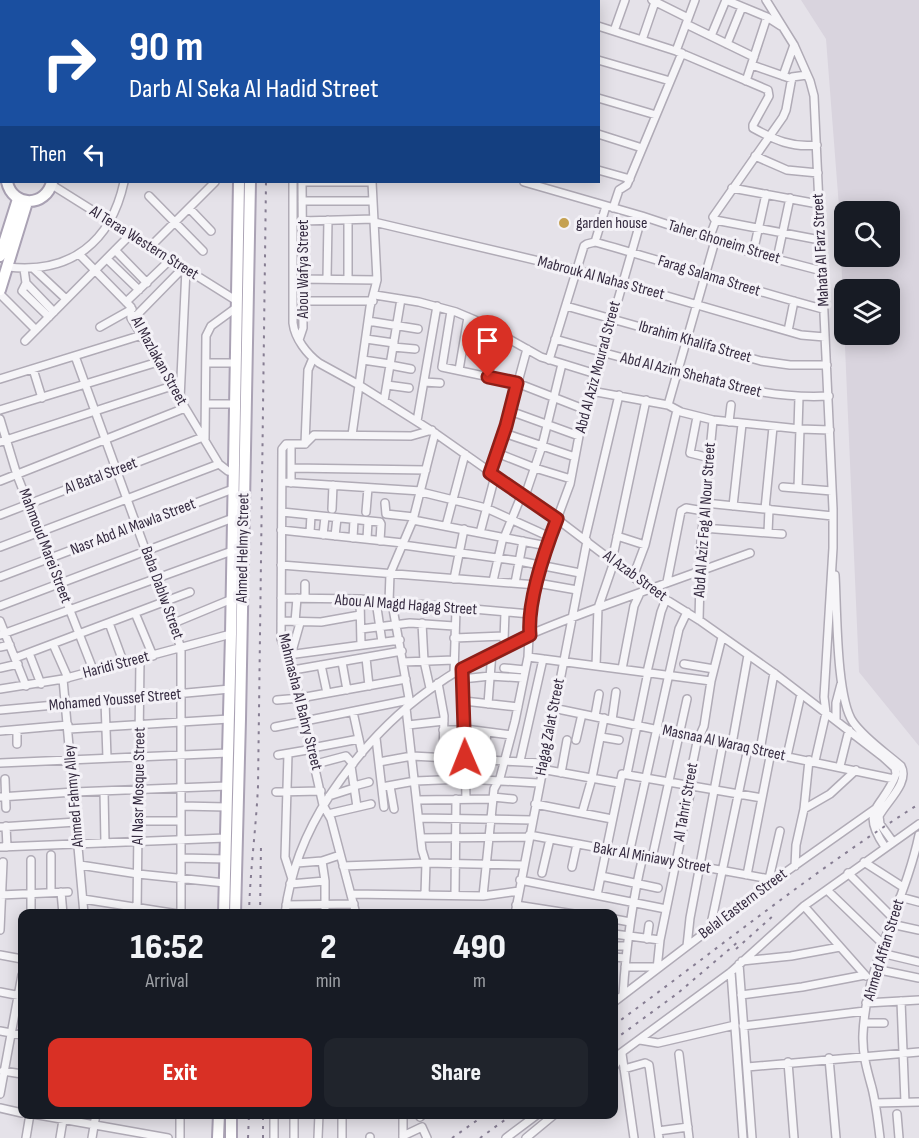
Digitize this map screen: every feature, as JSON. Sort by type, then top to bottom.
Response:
[{"type":"main road","points":[[5,186],[23,200],[40,199],[48,193],[52,183]]},
{"type":"main road","name":"Ahmed Helmy Street","points":[[224,909],[239,183]]},
{"type":"main road","name":"Ahmed Helmy Street","points":[[235,909],[250,183]]},
{"type":"main road","points":[[0,256],[23,200]]},
{"type":"main road","points":[[0,292],[23,200]]},
{"type":"main road","points":[[218,1138],[219,1119]]},
{"type":"main road","points":[[231,1119],[231,1138]]},
{"type":"street","points":[[614,31],[625,0]]},
{"type":"street","points":[[549,360],[584,246],[595,242],[609,207],[619,190],[627,185],[630,179],[670,81],[695,0]]},
{"type":"street","points":[[711,36],[726,0],[768,17],[785,30]]},
{"type":"street","name":"Mahata Al Farz Street","points":[[766,0],[794,45],[814,96],[829,396],[833,548],[824,697],[826,713],[812,761],[796,845],[795,866]]},
{"type":"street","points":[[642,40],[654,1],[753,61],[792,79]]},
{"type":"street","points":[[727,44],[742,7]]},
{"type":"street","points":[[746,81],[768,17]]},
{"type":"street","points":[[600,27],[679,52],[768,90],[770,96],[753,126],[769,137],[790,145],[817,145]]},
{"type":"street","points":[[783,76],[794,45]]},
{"type":"street","points":[[600,61],[670,81]]},
{"type":"street","points":[[668,405],[705,276],[715,220],[713,216],[786,110],[794,76],[807,75]]},
{"type":"street","points":[[600,99],[656,115]]},
{"type":"street","points":[[600,135],[642,148]]},
{"type":"street","points":[[755,156],[787,170],[818,173]]},
{"type":"street","points":[[600,171],[630,179]]},
{"type":"street","name":"Al Teraa Western Street","points":[[52,183],[237,304]]},
{"type":"street","points":[[8,267],[34,269],[57,264],[79,254],[93,243],[110,222],[118,206],[124,183]]},
{"type":"street","points":[[150,247],[213,183]]},
{"type":"street","name":"Abou Wafya Street","points":[[293,183],[294,329],[299,340]]},
{"type":"street","name":"Abou Wafya Street","points":[[299,340],[302,332],[303,301],[302,183]]},
{"type":"street","points":[[352,435],[368,321],[377,280],[372,183]]},
{"type":"street","name":"Taher Ghoneim Street","points":[[536,183],[753,253],[822,271]]},
{"type":"street","points":[[732,188],[818,204]]},
{"type":"street","points":[[753,253],[766,194]]},
{"type":"street","points":[[149,196],[203,251]]},
{"type":"street","points":[[777,259],[790,198]]},
{"type":"street","points":[[303,201],[373,201]]},
{"type":"street","points":[[189,208],[211,231]]},
{"type":"street","name":"Abd Al Aziz Mourad Street","points":[[483,896],[495,786],[499,781],[518,707],[528,657],[530,614],[540,565],[571,480],[579,436],[591,391],[642,216]]},
{"type":"street","points":[[327,279],[328,220]]},
{"type":"street","points":[[348,220],[348,279]]},
{"type":"street","name":"Mabrouk Al Nahas Street","points":[[303,221],[374,220],[577,270],[809,337],[825,337]]},
{"type":"street","points":[[715,220],[820,240]]},
{"type":"street","points":[[25,341],[131,234]]},
{"type":"street","name":"Farag Salama Street","points":[[595,242],[823,309]]},
{"type":"street","points":[[115,250],[147,283]]},
{"type":"street","name":"Al Mazlakan Street","points":[[79,254],[132,309],[132,319],[219,464]]},
{"type":"street","points":[[107,259],[139,290]]},
{"type":"street","points":[[126,302],[171,259]]},
{"type":"street","points":[[132,319],[185,268]]},
{"type":"street","points":[[180,399],[185,268]]},
{"type":"street","points":[[24,269],[24,286],[51,315]]},
{"type":"street","points":[[34,269],[66,299]]},
{"type":"street","points":[[293,279],[377,280]]},
{"type":"street","points":[[0,292],[36,330]]},
{"type":"street","points":[[303,301],[401,299],[437,306],[468,317],[549,360],[596,374]]},
{"type":"street","points":[[384,401],[401,299]]},
{"type":"street","points":[[788,331],[794,301]]},
{"type":"street","points":[[204,440],[208,331],[237,304]]},
{"type":"street","points":[[417,421],[437,306]]},
{"type":"street","name":"Ibrahim Khalifa Street","points":[[566,306],[775,364],[827,365]]},
{"type":"street","points":[[100,327],[132,309]]},
{"type":"street","points":[[452,311],[442,365],[444,367],[517,383],[586,410]]},
{"type":"street","points":[[459,370],[468,317]]},
{"type":"street","points":[[368,321],[418,329]]},
{"type":"street","points":[[488,377],[496,332]]},
{"type":"street","points":[[0,379],[142,335]]},
{"type":"street","points":[[366,339],[415,350]]},
{"type":"street","name":"Abd Al Azim Shehata Street","points":[[555,339],[752,391],[799,397],[829,396]]},
{"type":"street","name":"Al Azab Street","points":[[299,340],[313,358],[417,421],[557,519],[649,589],[699,620],[774,673],[893,766],[896,770],[894,779]]},
{"type":"street","points":[[431,341],[446,343]]},
{"type":"street","points":[[480,533],[497,453],[527,349]]},
{"type":"street","name":"Baba Dablw Street","points":[[75,356],[174,623],[181,648],[179,909]]},
{"type":"street","points":[[305,444],[308,370],[313,358]]},
{"type":"street","points":[[363,360],[411,369]]},
{"type":"street","points":[[0,410],[158,362]]},
{"type":"street","points":[[206,363],[236,363]]},
{"type":"street","points":[[493,581],[504,537],[535,468],[542,446],[562,364]]},
{"type":"street","points":[[33,369],[42,398]]},
{"type":"street","points":[[424,382],[440,383]]},
{"type":"street","points":[[387,385],[409,388]]},
{"type":"street","points":[[3,441],[172,386]]},
{"type":"street","points":[[591,391],[668,405],[697,417],[713,420],[773,427],[830,430]]},
{"type":"street","name":"Hagag Zalat Street","points":[[516,909],[586,540],[619,395]]},
{"type":"street","points":[[798,488],[799,397]]},
{"type":"street","points":[[596,666],[598,608],[613,561],[646,400]]},
{"type":"street","points":[[206,404],[235,404]]},
{"type":"street","points":[[729,422],[731,405]]},
{"type":"street","points":[[0,482],[185,408]]},
{"type":"street","points":[[633,577],[645,545],[677,410]]},
{"type":"street","points":[[510,411],[579,436]]},
{"type":"street","points":[[697,417],[690,453],[710,458]]},
{"type":"street","name":"Mahmoud Marei Street","points":[[0,419],[3,441],[94,672]]},
{"type":"street","name":"Abd Al Aziz Fag Al Nour Street","points":[[699,620],[700,570],[713,420]]},
{"type":"street","points":[[734,506],[742,424]]},
{"type":"street","points":[[768,533],[767,509],[773,427]]},
{"type":"street","points":[[291,483],[291,444],[305,444],[314,435],[411,436],[433,432],[421,492],[390,574],[391,602],[402,651],[409,704],[408,725],[426,863],[425,894]]},
{"type":"street","points":[[504,433],[575,458]]},
{"type":"street","name":"Al Batal Street","points":[[0,515],[117,470],[204,440]]},
{"type":"street","name":"Mahmasha Al Bahry Street","points":[[291,444],[285,445],[282,449],[281,639],[293,670],[316,764],[323,805],[331,819],[356,909]]},
{"type":"street","points":[[497,453],[571,480]]},
{"type":"street","points":[[446,526],[465,454]]},
{"type":"street","points":[[0,547],[219,464],[228,471],[233,471]]},
{"type":"street","points":[[291,468],[426,470]]},
{"type":"street","points":[[282,482],[421,492],[486,508],[550,537]]},
{"type":"street","points":[[332,509],[333,485]]},
{"type":"street","points":[[783,487],[832,491]]},
{"type":"street","points":[[366,512],[368,488]]},
{"type":"street","name":"Nasr Abd Al Mawla Street","points":[[0,577],[233,489]]},
{"type":"street","points":[[385,503],[386,514],[547,546]]},
{"type":"street","points":[[667,582],[681,511],[686,508],[734,506],[833,516]]},
{"type":"street","points":[[282,512],[380,522],[380,540]]},
{"type":"street","points":[[310,533],[311,515]]},
{"type":"street","points":[[323,535],[325,517]]},
{"type":"street","points":[[0,606],[233,518]]},
{"type":"street","points":[[335,536],[337,518]]},
{"type":"street","points":[[353,538],[354,520]]},
{"type":"street","points":[[367,539],[368,521]]},
{"type":"street","points":[[703,528],[782,534]]},
{"type":"street","points":[[454,579],[464,529]]},
{"type":"street","points":[[281,530],[380,540],[519,561],[580,573]]},
{"type":"street","points":[[617,536],[645,545]]},
{"type":"street","points":[[515,583],[523,541]]},
{"type":"street","name":"Mahata Al Farz Street","points":[[833,548],[839,648],[847,709],[854,723],[903,769],[902,781],[879,816],[880,825],[893,842]]},
{"type":"street","points":[[3,635],[232,551]]},
{"type":"street","points":[[286,909],[297,863],[323,805],[362,753],[409,704],[454,673],[530,635],[571,617],[750,553]]},
{"type":"street","points":[[281,565],[537,584],[577,590]]},
{"type":"street","points":[[305,584],[289,655],[400,640]]},
{"type":"street","points":[[0,668],[29,653],[190,592]]},
{"type":"street","points":[[622,669],[634,606],[640,592]]},
{"type":"street","name":"Abou Al Magd Hagag Street","points":[[281,598],[360,599],[530,614]]},
{"type":"street","points":[[174,623],[232,599]]},
{"type":"street","points":[[360,599],[361,629],[367,657],[369,686]]},
{"type":"street","points":[[597,895],[620,783],[666,599]]},
{"type":"street","points":[[376,601],[382,642]]},
{"type":"street","points":[[454,673],[456,609]]},
{"type":"street","points":[[503,647],[505,612]]},
{"type":"street","points":[[629,854],[679,629],[687,612]]},
{"type":"street","points":[[135,613],[153,656]]},
{"type":"street","points":[[281,621],[331,621],[360,615]]},
{"type":"street","points":[[0,621],[3,635],[10,645],[26,687]]},
{"type":"street","points":[[109,623],[124,664]]},
{"type":"street","points":[[361,629],[396,623],[454,626]]},
{"type":"street","points":[[422,623],[424,661],[430,688]]},
{"type":"street","name":"Haridi Street","points":[[0,689],[26,687],[65,679],[231,634]]},
{"type":"street","points":[[454,638],[504,636]]},
{"type":"street","name":"Al Tahrir Street","points":[[657,968],[660,940],[690,794],[697,742],[704,726],[711,681],[722,637]]},
{"type":"street","name":"Ahmed Fahmy Alley","points":[[53,644],[65,679],[84,909]]},
{"type":"street","points":[[0,647],[10,645]]},
{"type":"street","points":[[827,649],[839,648]]},
{"type":"street","points":[[293,670],[402,651]]},
{"type":"street","points":[[488,704],[492,652]]},
{"type":"street","points":[[29,653],[41,684]]},
{"type":"street","points":[[732,744],[748,655]]},
{"type":"street","points":[[528,657],[711,681]]},
{"type":"street","name":"Al Nasr Mosque Street","points":[[137,909],[140,659]]},
{"type":"street","points":[[520,761],[543,659]]},
{"type":"street","points":[[403,662],[453,660]]},
{"type":"street","points":[[342,662],[347,690]]},
{"type":"street","points":[[684,664],[714,669]]},
{"type":"street","points":[[321,665],[327,693]]},
{"type":"street","points":[[826,670],[832,666],[841,668]]},
{"type":"street","points":[[504,668],[524,674]]},
{"type":"street","points":[[462,669],[466,799]]},
{"type":"street","points":[[760,750],[774,673]]},
{"type":"street","points":[[462,679],[524,674]]},
{"type":"street","points":[[276,700],[300,698],[406,679]]},
{"type":"street","points":[[836,720],[837,699],[842,680]]},
{"type":"street","points":[[438,683],[444,721],[443,757]]},
{"type":"street","name":"Mohamed Youssef Street","points":[[0,710],[230,689]]},
{"type":"street","points":[[582,813],[601,737],[616,692]]},
{"type":"street","points":[[595,716],[600,694]]},
{"type":"street","points":[[787,756],[801,694]]},
{"type":"street","points":[[652,858],[687,699]]},
{"type":"street","points":[[105,701],[106,758]]},
{"type":"street","points":[[464,701],[518,707]]},
{"type":"street","points":[[275,727],[409,704]]},
{"type":"street","name":"Masnaa Al Waraq Street","points":[[553,708],[894,779]]},
{"type":"street","points":[[353,712],[362,753]]},
{"type":"street","points":[[576,740],[582,714]]},
{"type":"street","points":[[0,731],[229,719]]},
{"type":"street","points":[[408,725],[444,721]]},
{"type":"street","points":[[17,730],[17,744]]},
{"type":"street","points":[[443,730],[511,735]]},
{"type":"street","points":[[840,766],[849,730]]},
{"type":"street","points":[[484,759],[487,732]]},
{"type":"street","points":[[601,737],[620,740]]},
{"type":"street","points":[[376,738],[384,807]]},
{"type":"street","points":[[278,756],[359,739]]},
{"type":"street","points":[[561,772],[567,740]]},
{"type":"street","points":[[687,946],[690,918],[723,743]]},
{"type":"street","points":[[710,929],[748,748]]},
{"type":"street","points":[[747,875],[771,752]]},
{"type":"street","points":[[0,763],[228,753]]},
{"type":"street","points":[[288,754],[285,857],[291,882]]},
{"type":"street","points":[[316,764],[346,756],[352,765],[357,807]]},
{"type":"street","points":[[379,762],[412,756],[520,761],[561,772],[620,783]]},
{"type":"street","points":[[804,809],[830,794],[855,770]]},
{"type":"street","points":[[624,774],[762,798]]},
{"type":"street","points":[[5,779],[3,797],[6,808]]},
{"type":"street","points":[[381,787],[416,781],[465,779],[538,783]]},
{"type":"street","points":[[885,847],[873,827],[873,815],[894,779]]},
{"type":"street","points":[[329,796],[369,782]]},
{"type":"street","points":[[3,797],[227,786]]},
{"type":"street","points":[[390,786],[394,809]]},
{"type":"street","points":[[104,791],[105,843]]},
{"type":"street","points":[[276,792],[321,791]]},
{"type":"street","points":[[455,896],[456,799]]},
{"type":"street","points":[[418,800],[513,799]]},
{"type":"street","points":[[328,814],[371,804]]},
{"type":"street","points":[[535,804],[612,819]]},
{"type":"street","points":[[181,806],[227,807]]},
{"type":"street","name":"Belal Eastern Street","points":[[618,999],[772,879],[795,866],[875,809]]},
{"type":"street","points":[[419,818],[532,820]]},
{"type":"street","points":[[138,821],[181,821]]},
{"type":"street","points":[[76,822],[3,826],[3,847],[226,838]]},
{"type":"street","points":[[618,1056],[731,972],[804,906],[919,824]]},
{"type":"street","points":[[772,879],[780,831]]},
{"type":"street","name":"Bakr Al Miniawy Street","points":[[421,838],[528,836],[772,879]]},
{"type":"street","points":[[542,873],[550,839]]},
{"type":"street","name":"Ahmed Affan Street","points":[[880,1138],[875,1103],[863,1055],[869,977],[875,969],[918,840]]},
{"type":"street","points":[[572,867],[577,844]]},
{"type":"street","points":[[51,855],[51,892]]},
{"type":"street","points":[[297,863],[322,861],[340,855]]},
{"type":"street","points":[[623,995],[632,902],[642,856]]},
{"type":"street","points":[[181,858],[226,859]]},
{"type":"street","points":[[31,860],[31,909]]},
{"type":"street","points":[[322,861],[325,909]]},
{"type":"street","points":[[0,930],[3,862]]},
{"type":"street","points":[[864,862],[903,887]]},
{"type":"street","points":[[343,866],[426,863],[523,865]]},
{"type":"street","points":[[80,865],[181,880],[225,883]]},
{"type":"street","points":[[848,873],[892,921],[919,930]]},
{"type":"street","points":[[601,876],[658,888]]},
{"type":"street","points":[[520,880],[666,909]]},
{"type":"street","points":[[291,882],[325,881]]},
{"type":"street","points":[[826,890],[882,949],[919,962]]},
{"type":"street","points":[[351,894],[483,896],[519,891]]},
{"type":"street","points":[[1,895],[65,892],[63,909]]},
{"type":"street","points":[[900,897],[919,902]]},
{"type":"street","points":[[83,899],[132,909]]},
{"type":"street","points":[[286,905],[354,904]]},
{"type":"street","points":[[516,905],[548,909]]},
{"type":"street","points":[[804,906],[869,977]]},
{"type":"street","points":[[618,920],[630,922]]},
{"type":"street","points":[[647,939],[649,925]]},
{"type":"street","points":[[618,935],[660,940]]},
{"type":"street","points":[[618,946],[626,946]]},
{"type":"street","points":[[740,963],[840,947]]},
{"type":"street","points":[[0,955],[18,958]]},
{"type":"street","points":[[618,957],[625,958]]},
{"type":"street","points":[[740,963],[752,1138]]},
{"type":"street","points":[[625,967],[657,968]]},
{"type":"street","points":[[875,969],[919,978]]},
{"type":"street","points":[[731,972],[743,1138]]},
{"type":"street","points":[[741,995],[869,977]]},
{"type":"street","points":[[0,992],[18,996]]},
{"type":"street","points":[[866,1003],[919,1000]]},
{"type":"street","points":[[901,1001],[905,1102]]},
{"type":"street","points":[[0,1094],[2,1070],[18,1005]]},
{"type":"street","points":[[744,1026],[865,1011]]},
{"type":"street","points":[[864,1023],[884,1023]]},
{"type":"street","points":[[640,1040],[658,1043],[735,1025]]},
{"type":"street","points":[[0,1031],[18,1034]]},
{"type":"street","points":[[747,1067],[863,1055],[919,1052]]},
{"type":"street","points":[[618,1060],[622,1054]]},
{"type":"street","points":[[622,1054],[634,1138]]},
{"type":"street","points":[[679,1054],[689,1138]]},
{"type":"street","points":[[829,1058],[837,1138]]},
{"type":"street","points":[[788,1062],[794,1138]]},
{"type":"street","points":[[624,1069],[645,1063],[649,1065],[659,1134],[688,1127]]},
{"type":"street","points":[[2,1070],[18,1073]]},
{"type":"street","points":[[875,1103],[919,1102]]},
{"type":"street","points":[[0,1108],[18,1112]]},
{"type":"street","points":[[897,1114],[899,1138]]},
{"type":"street","points":[[26,1138],[31,1119]]},
{"type":"street","points":[[60,1138],[63,1119]]},
{"type":"street","points":[[71,1119],[168,1138]]},
{"type":"street","points":[[92,1138],[95,1119]]},
{"type":"street","points":[[180,1119],[180,1138]]},
{"type":"street","points":[[274,1119],[274,1138]]},
{"type":"street","points":[[294,1119],[294,1138]]},
{"type":"street","points":[[318,1138],[319,1119]]},
{"type":"street","points":[[342,1119],[342,1138]]},
{"type":"street","points":[[403,1119],[404,1137],[422,1127],[427,1138]]},
{"type":"street","points":[[506,1138],[532,1119]]},
{"type":"street","points":[[530,1137],[550,1119]]},
{"type":"street","points":[[528,1122],[530,1137]]},
{"type":"shaded area","points":[[801,0],[919,0],[919,746],[859,672],[844,345],[900,345],[900,279],[842,279],[842,267],[900,267],[900,201],[839,201],[826,39]]},
{"type":"railway","points":[[249,909],[258,786],[266,183]]},
{"type":"railway","points":[[618,1022],[841,856],[919,804]]},
{"type":"railway","points":[[260,909],[261,845]]},
{"type":"railway","points":[[736,949],[774,915]]},
{"type":"railway","points":[[618,1037],[678,993],[739,941]]},
{"type":"railway","points":[[248,1138],[249,1119]]},
{"type":"railway","points":[[263,1119],[263,1138]]},
{"type":"railway","points":[[452,1138],[479,1119]]},
{"type":"railway","points":[[480,1138],[506,1119]]},
{"type":"place","name":"garden house","points":[[564,223]]},
{"type":"route","points":[[465,758],[462,669],[530,635],[529,621],[540,565],[557,519],[490,473],[506,426],[517,383],[488,377]]}]
